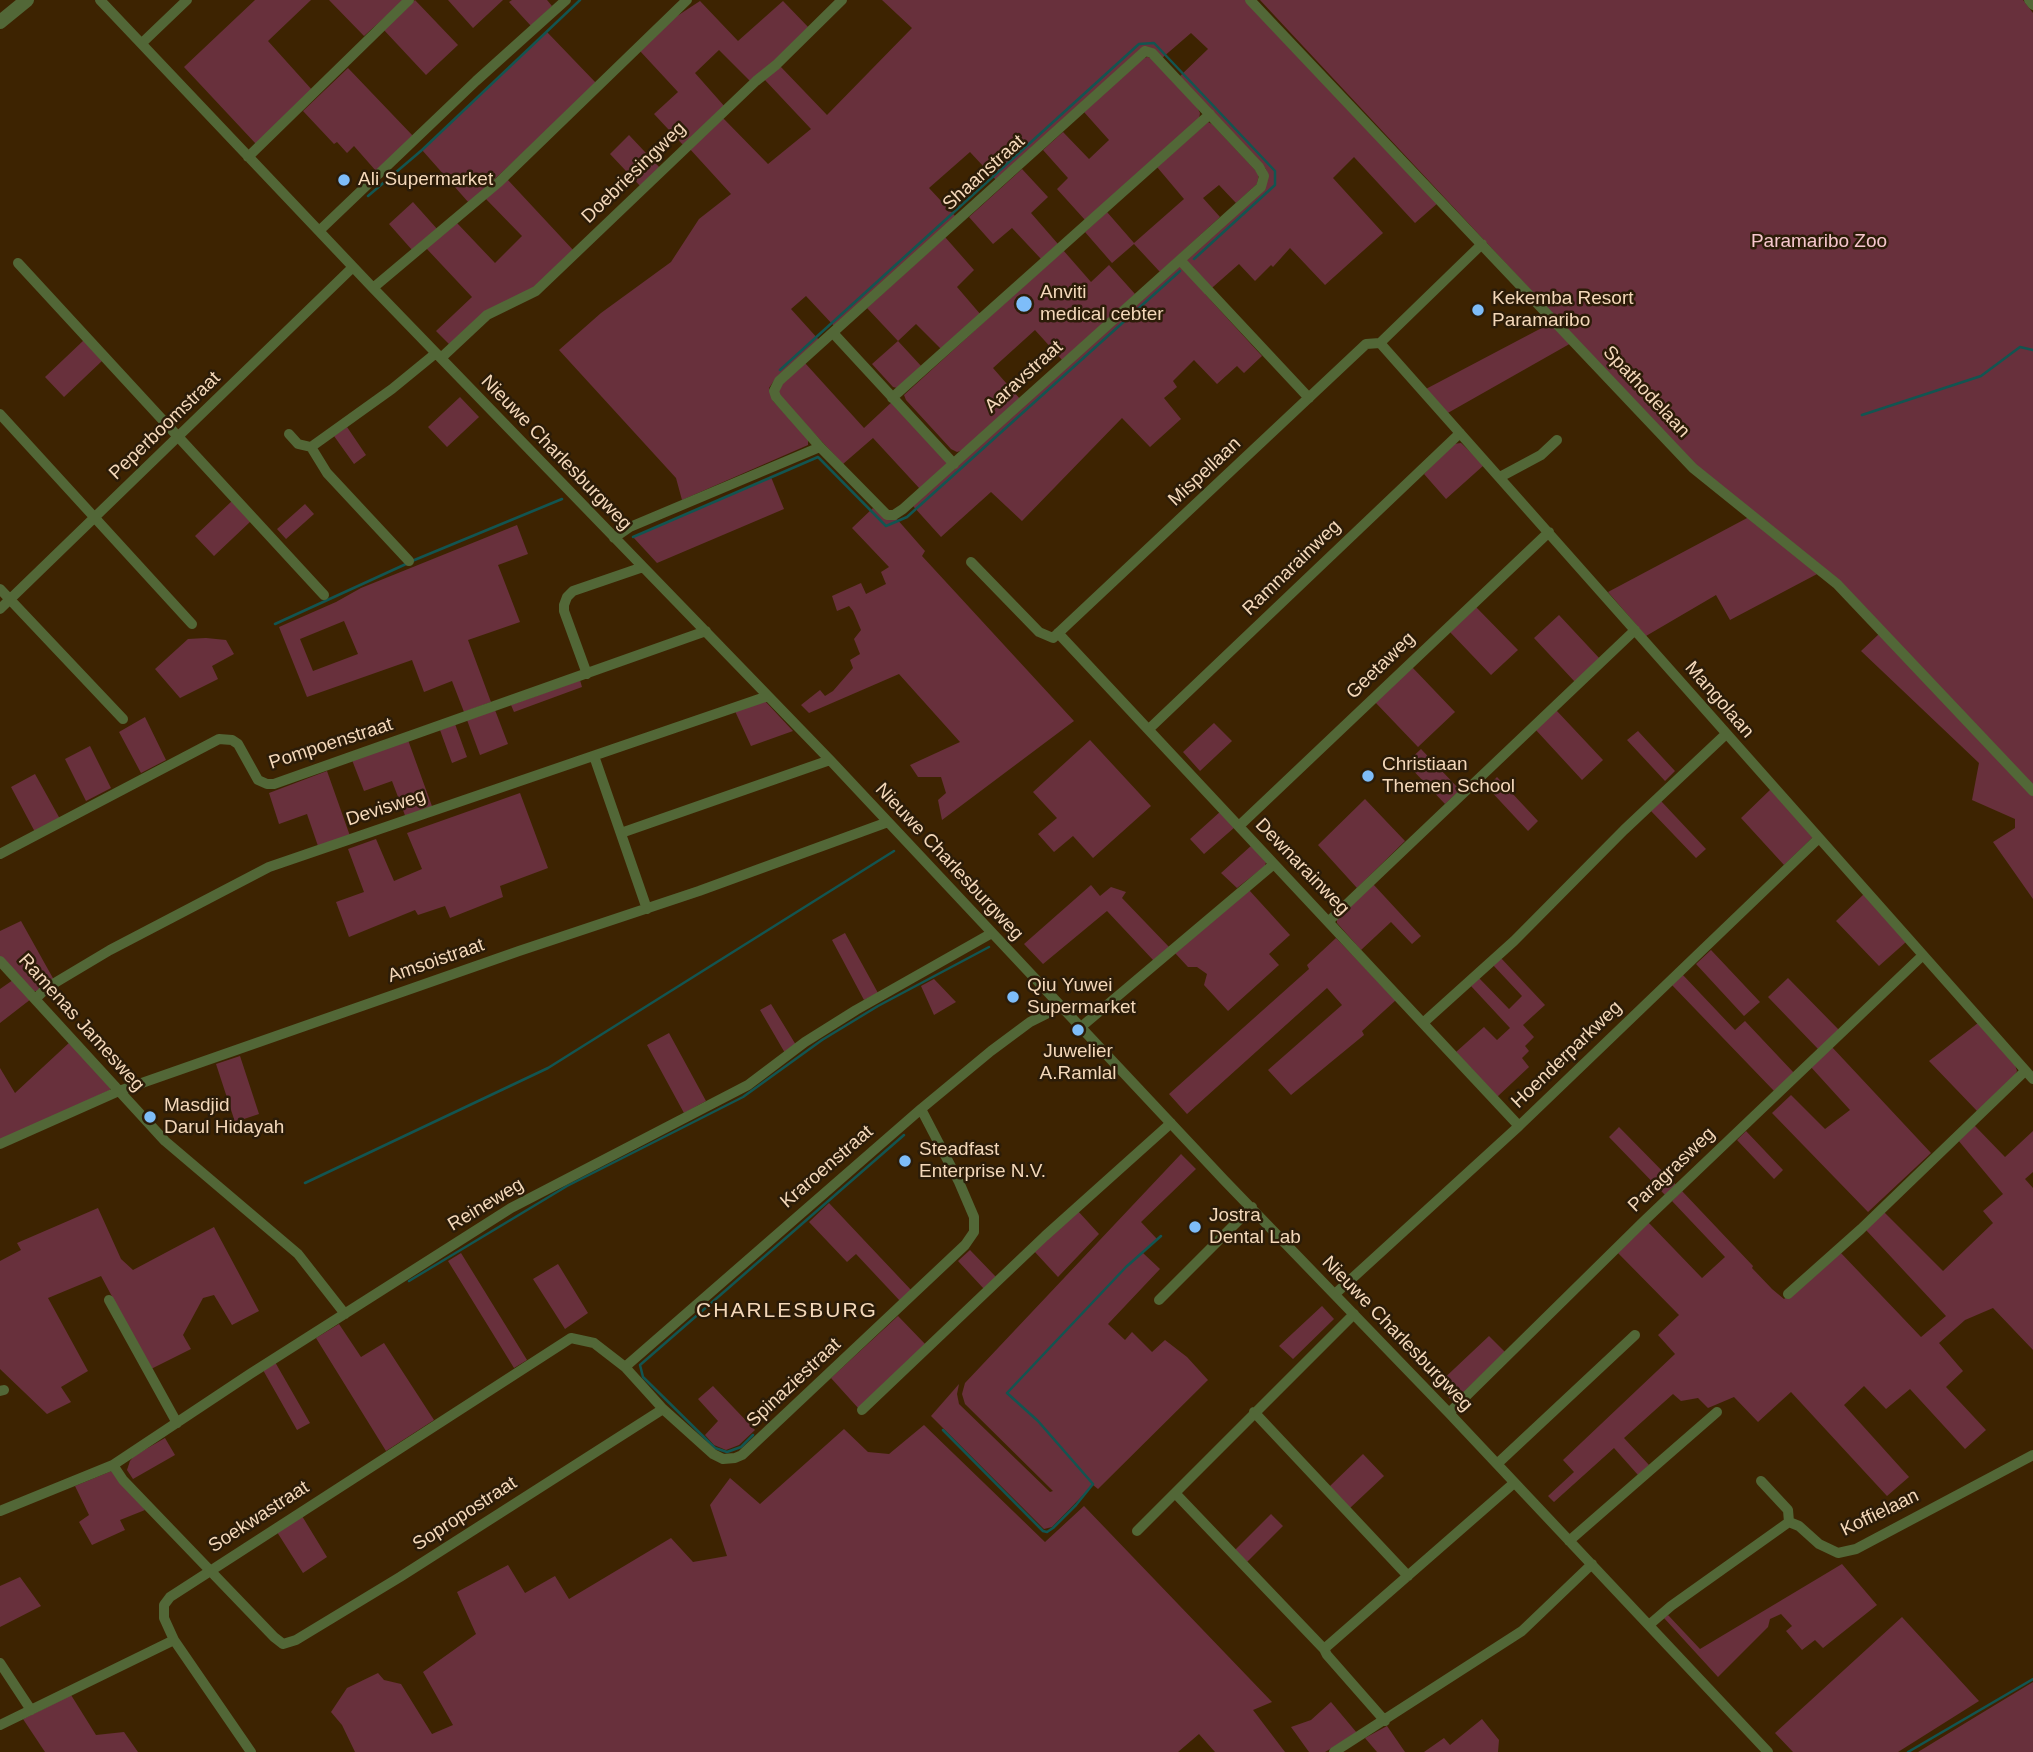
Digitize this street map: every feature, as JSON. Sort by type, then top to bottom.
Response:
[{"type":"street","points":[[0,22],[27,0]]},
{"type":"street","name":"Nieuwe Charlesburgweg","points":[[100,0],[373,288],[830,760],[1768,1752]]},
{"type":"street","points":[[142,43],[187,0]]},
{"type":"street","points":[[248,157],[409,0]]},
{"type":"street","points":[[319,231],[476,80],[566,0]]},
{"type":"street","points":[[373,288],[499,182],[687,0]]},
{"type":"street","name":"Doebriesingweg","points":[[311,447],[438,355],[487,315],[536,291],[842,0]]},
{"type":"street","name":"Spathodelaan","points":[[1250,0],[1693,468],[1837,584],[2033,791]]},
{"type":"street","points":[[2029,0],[2033,5]]},
{"type":"street","name":"Shaanstraat","points":[[894,515],[887,515],[820,447],[776,397],[774,391],[779,381],[1145,51],[1152,53],[1259,167],[1264,176]]},
{"type":"street","points":[[892,398],[1210,114]]},
{"type":"street","name":"Aaravstraat","points":[[894,515],[1261,187],[1264,176]]},
{"type":"street","name":"Mispellaan","points":[[1058,634],[1366,344],[1380,343],[1482,244]]},
{"type":"street","points":[[1180,260],[1310,398]]},
{"type":"street","points":[[18,263],[324,595]]},
{"type":"street","name":"Peperboomstraat","points":[[0,609],[353,267]]},
{"type":"street","points":[[834,334],[954,464]]},
{"type":"street","name":"Mangolaan","points":[[1380,343],[2029,1075]]},
{"type":"street","points":[[0,414],[192,624]]},
{"type":"street","name":"Ramnarainweg","points":[[1149,729],[1460,433]]},
{"type":"street","points":[[289,434],[298,444],[311,447],[327,473],[409,561]]},
{"type":"street","points":[[1500,477],[1541,455],[1557,440]]},
{"type":"street","points":[[614,538],[631,527],[820,447]]},
{"type":"street","name":"Geetaweg","points":[[1239,827],[1549,532]]},
{"type":"street","points":[[971,562],[1039,632],[1053,638],[1058,634]]},
{"type":"street","points":[[587,674],[564,611],[567,597],[573,591],[643,567]]},
{"type":"street","points":[[0,589],[123,719]]},
{"type":"street","points":[[1329,921],[1635,630]]},
{"type":"street","name":"Pompoenstraat","points":[[0,854],[219,739],[232,740],[238,744],[258,780],[267,784],[274,783],[706,631]]},
{"type":"street","name":"Dewnarainweg","points":[[1058,634],[1519,1126]]},
{"type":"street","name":"Devisweg","points":[[35,999],[48,987],[110,950],[270,867],[768,696]]},
{"type":"street","points":[[1423,1023],[1514,941],[1726,734]]},
{"type":"street","points":[[594,755],[647,909]]},
{"type":"street","points":[[621,833],[830,760]]},
{"type":"street","name":"Amsoistraat","points":[[0,1144],[118,1091],[647,909],[888,822]]},
{"type":"street","name":"Hoenderparkweg","points":[[1335,1294],[1519,1126],[1819,838]]},
{"type":"street","points":[[1081,1027],[1273,864]]},
{"type":"street","name":"Reineweg","points":[[0,1511],[113,1465],[250,1374],[511,1208],[748,1085],[805,1042],[856,1010],[992,933]]},
{"type":"street","name":"Paragrasweg","points":[[1448,1413],[1626,1238],[1923,955]]},
{"type":"street","name":"Ramenas Jamesweg","points":[[0,961],[164,1141],[298,1254],[345,1314]]},
{"type":"street","name":"Kraroenstraat","points":[[625,1367],[990,1051],[1030,1023],[1062,1006]]},
{"type":"street","points":[[1788,1294],[2029,1075]]},
{"type":"street","name":"Spinaziestraat","points":[[663,1409],[713,1454],[723,1459],[735,1458],[752,1446],[971,1239],[975,1226],[974,1217],[921,1109]]},
{"type":"street","points":[[862,1410],[1045,1236],[1171,1123]]},
{"type":"street","points":[[1159,1300],[1252,1207]]},
{"type":"street","points":[[109,1300],[177,1423]]},
{"type":"street","points":[[1136,1531],[1354,1314]]},
{"type":"street","points":[[1497,1464],[1635,1335]]},
{"type":"street","name":"Soekwastraat","points":[[174,1640],[164,1618],[164,1605],[170,1597],[571,1338],[594,1343],[625,1367]]},
{"type":"street","points":[[625,1367],[663,1409]]},
{"type":"street","name":"Sopropostraat","points":[[210,1570],[283,1644],[296,1640],[389,1584],[663,1409]]},
{"type":"street","points":[[1254,1412],[1408,1576]]},
{"type":"street","points":[[1569,1541],[1717,1412]]},
{"type":"street","name":"Koffielaan","points":[[1789,1522],[1799,1525],[1819,1544],[1838,1552],[1856,1549],[2033,1455]]},
{"type":"street","points":[[113,1465],[123,1480],[210,1570]]},
{"type":"street","points":[[1649,1625],[1671,1606],[1789,1522],[1787,1510],[1761,1481]]},
{"type":"street","points":[[1324,1649],[1514,1483]]},
{"type":"street","points":[[1175,1493],[1324,1649],[1385,1721]]},
{"type":"street","points":[[1334,1752],[1522,1631],[1592,1564]]},
{"type":"street","points":[[0,1725],[174,1640],[251,1752]]},
{"type":"street","points":[[0,1662],[31,1710]]},
{"type":"green space","points":[[255,0],[311,0],[268,41],[313,91],[256,144],[184,67]]},
{"type":"green space","points":[[329,0],[404,0],[364,36]]},
{"type":"green space","points":[[415,0],[458,45],[426,75],[383,29]]},
{"type":"green space","points":[[448,0],[503,0],[473,28]]},
{"type":"green space","points":[[547,0],[552,6],[531,26],[509,2]]},
{"type":"green space","points":[[882,0],[1248,0],[1439,202],[1415,223],[1354,157],[1333,178],[1383,233],[1325,285],[1290,248],[1273,267],[1271,265],[1255,281],[1239,264],[1205,294],[1262,356],[1244,373],[1237,366],[1217,384],[1194,360],[1173,381],[1177,387],[1164,398],[1181,419],[1150,447],[1122,418],[1022,521],[991,492],[941,537],[913,506],[1268,180],[1266,169],[1179,77],[1208,49],[1191,33],[1162,58],[1150,48],[996,180],[970,152],[929,188],[956,217],[834,326],[806,296],[791,309],[819,340],[775,379],[769,388],[773,401],[808,438],[808,445],[682,500],[676,478],[559,350],[601,313],[671,262],[699,219],[731,194],[689,148],[722,117],[768,164],[811,129],[764,79],[780,66],[827,115],[912,28]]},
{"type":"green space","name":"Paramaribo Zoo","points":[[1260,0],[2023,0],[2033,13],[2033,786],[1844,586],[1695,466]]},
{"type":"green space","points":[[700,1],[738,41],[783,1],[810,29],[751,82],[719,50],[695,73],[725,107],[684,146],[654,114],[678,92],[640,51],[671,20]]},
{"type":"green space","points":[[547,32],[597,84],[469,203],[422,150]]},
{"type":"green space","points":[[1142,58],[1153,59],[1197,107],[1199,119],[1085,220],[1057,189],[1068,178],[1043,150],[1063,132],[1089,159],[1109,140],[1084,112]]},
{"type":"green space","points":[[348,68],[413,136],[376,171],[354,146],[347,153],[337,142],[334,144],[303,111]]},
{"type":"green space","points":[[1208,122],[1259,174],[1257,184],[1236,203],[1219,185],[1203,198],[1220,217],[1160,272],[1134,244],[1112,263],[1085,232],[1107,212],[1134,243],[1184,199],[1157,167]]},
{"type":"green space","points":[[629,135],[661,169],[642,188],[610,154]]},
{"type":"green space","points":[[1022,169],[1048,197],[1031,213],[1058,244],[1041,259],[1012,228],[993,244],[969,217]]},
{"type":"green space","points":[[507,179],[574,251],[532,290],[450,345],[436,331],[472,297],[426,248],[457,223],[495,263],[522,236],[484,197]]},
{"type":"green space","points":[[413,202],[438,230],[412,250],[389,224]]},
{"type":"green space","points":[[945,237],[974,270],[957,287],[981,315],[941,349],[916,324],[898,341],[867,308]]},
{"type":"green space","points":[[1063,250],[1091,282],[1109,265],[1135,294],[1063,361],[1035,330],[993,368],[1020,399],[963,450],[957,452],[951,449],[904,395]]},
{"type":"green space","points":[[1553,322],[1573,342],[1446,414],[1424,390]]},
{"type":"green space","points":[[84,340],[103,360],[64,397],[45,377]]},
{"type":"green space","points":[[898,341],[922,367],[897,388],[872,364]]},
{"type":"green space","points":[[805,363],[864,428],[894,400],[947,457],[947,465],[920,489],[873,438],[843,464],[780,397],[778,390],[782,384]]},
{"type":"green space","points":[[460,397],[479,417],[447,447],[428,427]]},
{"type":"green space","points":[[347,427],[366,455],[354,464],[334,436]]},
{"type":"green space","points":[[1461,443],[1484,465],[1446,499],[1424,474],[1453,444]]},
{"type":"green space","points":[[771,477],[784,509],[657,563],[633,537]]},
{"type":"green space","points":[[233,500],[251,521],[214,556],[195,536]]},
{"type":"green space","points":[[305,504],[314,514],[286,539],[277,529]]},
{"type":"green space","points":[[873,508],[886,518],[896,518],[925,551],[922,556],[1074,721],[942,820],[938,800],[946,793],[941,777],[918,777],[910,765],[960,742],[899,674],[809,713],[801,705],[820,690],[825,696],[833,691],[853,668],[850,660],[860,654],[854,639],[861,630],[853,611],[849,606],[837,611],[832,596],[861,583],[866,594],[886,584],[881,572],[889,567],[852,528]]},
{"type":"green space","points":[[1749,517],[1819,573],[1730,620],[1716,595],[1646,636],[1608,592]]},
{"type":"green space","points":[[517,525],[528,554],[498,565],[520,622],[468,640],[491,702],[464,712],[452,681],[424,692],[412,660],[307,697],[279,627],[361,588]],"holes":[[[344,621],[358,654],[313,671],[300,639]]]},
{"type":"green space","points":[[1475,606],[1518,650],[1491,675],[1449,631]]},
{"type":"green space","points":[[1559,615],[1600,659],[1575,682],[1534,638]]},
{"type":"green space","points":[[1880,633],[2033,796],[2033,899],[1993,842],[2015,828],[2015,819],[1972,800],[1979,763],[1861,651]]},
{"type":"green space","points":[[188,639],[226,640],[234,654],[212,666],[218,679],[180,698],[155,669]]},
{"type":"green space","points":[[1412,667],[1455,712],[1418,747],[1375,702]]},
{"type":"green space","points":[[580,680],[582,687],[514,712],[511,705]]},
{"type":"green space","points":[[765,701],[793,731],[751,746],[735,711]]},
{"type":"green space","points":[[495,710],[508,744],[480,755],[467,720]]},
{"type":"green space","points":[[1556,710],[1603,760],[1582,780],[1535,729]]},
{"type":"green space","points":[[145,717],[166,760],[141,773],[119,732]]},
{"type":"green space","points":[[1214,723],[1232,741],[1200,771],[1183,752]]},
{"type":"green space","points":[[455,724],[467,757],[452,763],[440,730]]},
{"type":"green space","points":[[1638,731],[1675,771],[1665,781],[1627,740]]},
{"type":"green space","points":[[408,740],[433,809],[406,818],[392,781],[364,791],[352,760]]},
{"type":"green space","points":[[1090,740],[1151,806],[1093,858],[1073,836],[1054,852],[1038,834],[1057,818],[1033,792]]},
{"type":"green space","points":[[90,746],[111,788],[86,801],[65,759]]},
{"type":"green space","points":[[1421,749],[1460,790],[1445,804],[1406,763]]},
{"type":"green space","points":[[327,771],[350,836],[318,846],[307,814],[279,824],[269,793]]},
{"type":"green space","points":[[35,774],[60,819],[35,832],[11,787]]},
{"type":"green space","points":[[1497,777],[1538,821],[1528,831],[1487,787]]},
{"type":"green space","points":[[1771,789],[1813,837],[1784,865],[1741,818]]},
{"type":"green space","points":[[520,793],[548,868],[500,886],[503,897],[450,918],[445,906],[418,915],[415,910],[349,937],[336,902],[364,892],[348,849],[376,839],[394,881],[422,869],[407,833]]},
{"type":"green space","points":[[1365,799],[1405,841],[1357,888],[1318,845]]},
{"type":"green space","points":[[1661,801],[1706,849],[1696,858],[1651,811]]},
{"type":"green space","points":[[1221,811],[1235,827],[1204,854],[1190,839]]},
{"type":"green space","points":[[1252,845],[1266,862],[1265,866],[1237,888],[1221,873]]},
{"type":"green space","points":[[1373,884],[1421,936],[1412,944],[1391,922],[1361,950],[1337,923],[1337,918]]},
{"type":"green space","points":[[1091,885],[1100,896],[1111,887],[1126,892],[1122,898],[1170,948],[1154,961],[1107,911],[1043,964],[1024,944]]},
{"type":"green space","points":[[1249,890],[1290,935],[1269,954],[1279,965],[1228,1011],[1204,985],[1207,974],[1197,967],[1188,967],[1175,953]]},
{"type":"green space","points":[[1864,894],[1906,942],[1879,966],[1836,921]]},
{"type":"green space","points":[[21,921],[54,980],[38,991],[33,991],[0,957],[0,931]]},
{"type":"green space","points":[[845,933],[878,993],[864,1000],[832,940]]},
{"type":"green space","points":[[1336,938],[1396,1000],[1362,1031],[1364,1035],[1291,1095],[1268,1070],[1342,1005],[1327,988],[1187,1114],[1169,1094],[1309,969],[1307,965]]},
{"type":"green space","points":[[1711,950],[1760,1002],[1744,1016],[1696,964]]},
{"type":"green space","points":[[1500,957],[1545,1005],[1523,1025],[1534,1037],[1525,1046],[1529,1051],[1522,1058],[1529,1067],[1497,1097],[1456,1052],[1484,1027],[1497,1040],[1510,1028],[1471,986],[1479,978],[1509,1009],[1522,996],[1493,965]]},
{"type":"green space","points":[[1682,974],[1735,1030],[1745,1021],[1794,1073],[1775,1092],[1671,984]]},
{"type":"green space","points":[[1788,978],[1839,1030],[1819,1050],[1768,997]]},
{"type":"green space","points":[[934,979],[956,1002],[934,1015],[921,986]]},
{"type":"green space","points":[[13,980],[31,999],[0,1023],[0,989]]},
{"type":"green space","points":[[771,1004],[796,1045],[785,1053],[760,1010]]},
{"type":"green space","points":[[1978,1023],[2015,1065],[2017,1071],[1978,1112],[1929,1061]]},
{"type":"green space","points":[[669,1033],[706,1101],[684,1113],[647,1045]]},
{"type":"green space","points":[[70,1042],[110,1086],[110,1090],[0,1141],[0,1068],[15,1093]]},
{"type":"green space","points":[[1831,1046],[1931,1153],[1868,1212],[1772,1113],[1791,1095],[1825,1129],[1850,1110],[1810,1066]]},
{"type":"green space","points":[[240,1056],[259,1114],[235,1122],[216,1064]]},
{"type":"green space","points":[[1974,1125],[2005,1157],[2033,1131],[2033,1172],[2025,1179],[2033,1188],[2033,1350],[1993,1308],[1965,1320],[1939,1343],[1963,1371],[1946,1387],[1986,1430],[1965,1449],[1910,1389],[1886,1409],[1864,1386],[1844,1405],[1909,1477],[1887,1496],[1791,1392],[1758,1422],[1734,1397],[1708,1408],[1698,1398],[1681,1401],[1673,1394],[1624,1438],[1649,1465],[1638,1475],[1614,1448],[1554,1502],[1548,1496],[1574,1472],[1563,1460],[1675,1354],[1658,1335],[1679,1315],[1617,1252],[1648,1222],[1702,1278],[1725,1257],[1672,1201],[1682,1191],[1784,1299],[1840,1252],[1921,1337],[1946,1316],[1866,1230],[1883,1211],[1943,1271],[1993,1223],[1983,1211],[2003,1194],[1958,1140]]},
{"type":"green space","points":[[1619,1127],[1676,1185],[1665,1195],[1609,1137]]},
{"type":"green space","points":[[1746,1131],[1783,1170],[1774,1179],[1737,1140]]},
{"type":"green space","points":[[1181,1154],[1196,1169],[1141,1222],[1157,1239],[1143,1253],[1160,1269],[1108,1324],[1125,1340],[1132,1332],[1152,1352],[1165,1340],[1187,1357],[1208,1380],[1098,1489],[1093,1485],[1052,1527],[1044,1529],[931,1416],[959,1384],[959,1404],[1050,1492],[1053,1491],[965,1404],[962,1394],[965,1383]]},
{"type":"green space","points":[[829,1203],[912,1291],[901,1302],[856,1254],[847,1262],[809,1222]]},
{"type":"green space","points":[[98,1208],[121,1259],[133,1270],[214,1227],[259,1311],[232,1325],[214,1295],[203,1298],[183,1335],[191,1349],[151,1369],[101,1276],[48,1298],[88,1371],[61,1387],[71,1402],[47,1414],[0,1369],[0,1261],[21,1250],[17,1243]]},
{"type":"green space","points":[[1077,1210],[1099,1234],[1058,1277],[1034,1251]]},
{"type":"green space","points":[[970,1250],[996,1277],[984,1289],[958,1261]]},
{"type":"green space","points":[[461,1253],[527,1360],[514,1368],[448,1261]]},
{"type":"green space","points":[[558,1264],[588,1313],[565,1329],[533,1279]]},
{"type":"green space","points":[[1322,1306],[1334,1319],[1293,1359],[1279,1346]]},
{"type":"green space","points":[[898,1316],[926,1345],[859,1409],[831,1378]]},
{"type":"green space","points":[[339,1324],[361,1357],[384,1343],[434,1420],[386,1451],[316,1338]]},
{"type":"green space","points":[[1489,1336],[1505,1352],[1453,1402],[1437,1385]]},
{"type":"green space","points":[[275,1362],[310,1423],[297,1430],[263,1370]]},
{"type":"green space","points":[[713,1386],[755,1430],[739,1445],[726,1450],[714,1445],[705,1435],[718,1421],[698,1399]]},
{"type":"green space","points":[[924,1425],[1045,1542],[1084,1506],[1272,1702],[1253,1710],[1285,1752],[1215,1752],[1199,1734],[1178,1752],[355,1752],[342,1725],[331,1712],[347,1688],[378,1673],[384,1680],[401,1684],[432,1734],[453,1725],[423,1672],[476,1634],[457,1592],[508,1565],[525,1593],[555,1576],[569,1599],[671,1538],[693,1562],[727,1556],[710,1505],[730,1478],[760,1504],[844,1429],[868,1452],[889,1454]]},
{"type":"green space","points":[[165,1438],[175,1455],[133,1479],[127,1470],[130,1461]]},
{"type":"green space","points":[[1363,1454],[1384,1476],[1350,1508],[1329,1487]]},
{"type":"green space","points":[[114,1470],[145,1510],[120,1520],[125,1530],[92,1545],[79,1522],[89,1515],[75,1486]]},
{"type":"green space","points":[[1271,1514],[1283,1526],[1246,1563],[1234,1551]]},
{"type":"green space","points":[[302,1516],[327,1557],[303,1573],[277,1532]]},
{"type":"green space","points":[[1842,1564],[1877,1605],[1823,1648],[1815,1640],[1802,1650],[1786,1631],[1792,1626],[1781,1614],[1770,1619],[1768,1627],[1718,1677],[1664,1618],[1668,1615],[1700,1649]]},
{"type":"green space","points":[[20,1577],[41,1606],[0,1627],[0,1586]]},
{"type":"green space","points":[[1902,1617],[1979,1701],[1898,1752],[1793,1752],[1775,1733]]},
{"type":"green space","points":[[2033,1682],[2033,1752],[1918,1752],[1967,1722]]},
{"type":"green space","points":[[71,1695],[96,1735],[124,1732],[138,1752],[45,1752],[23,1719]]},
{"type":"green space","points":[[1331,1702],[1357,1733],[1325,1752],[1309,1752],[1291,1727],[1311,1720]]},
{"type":"green space","points":[[1482,1719],[1499,1740],[1498,1752],[1424,1752],[1444,1738],[1450,1745]]},
{"type":"green space","points":[[1387,1726],[1405,1752],[1377,1752],[1365,1738]]},
{"type":"waterway","points":[[368,196],[422,150],[580,0]]},
{"type":"waterway","points":[[780,370],[1139,44],[1154,43],[1275,171],[1275,185],[1194,259]]},
{"type":"waterway","points":[[633,537],[818,457],[886,526],[907,517],[1180,271]]},
{"type":"waterway","points":[[1862,415],[1981,376],[2020,347],[2033,350]]},
{"type":"waterway","points":[[412,561],[562,499]]},
{"type":"waterway","points":[[275,624],[406,564]]},
{"type":"waterway","points":[[305,1183],[548,1068],[894,851]]},
{"type":"waterway","points":[[409,1281],[567,1186],[743,1097],[822,1040],[878,1006],[989,947]]},
{"type":"waterway","points":[[753,1435],[741,1447],[727,1452],[715,1448],[643,1377],[640,1365],[904,1135]]},
{"type":"waterway","points":[[943,1430],[1043,1531],[1047,1532],[1053,1528],[1093,1484],[1038,1421],[1007,1393],[1126,1267],[1161,1236]]},
{"type":"waterway","points":[[1908,1752],[2033,1679]]},
{"type":"place","name":"Ali Supermarket","points":[[344,180]]},
{"type":"place","name":"Anviti medical cebter","points":[[1024,304]]},
{"type":"place","name":"Kekemba Resort Paramaribo","points":[[1478,310]]},
{"type":"place","name":"Christiaan Themen School","points":[[1368,776]]},
{"type":"place","name":"Qiu Yuwei Supermarket","points":[[1013,997]]},
{"type":"place","name":"Juwelier A.Ramlal","points":[[1078,1030]]},
{"type":"place","name":"Masdjid Darul Hidayah","points":[[150,1117]]},
{"type":"place","name":"Steadfast Enterprise N.V.","points":[[905,1161]]},
{"type":"place","name":"Jostra Dental Lab","points":[[1195,1227]]},
{"type":"district","name":"CHARLESBURG","points":[[787,1311]]}]
